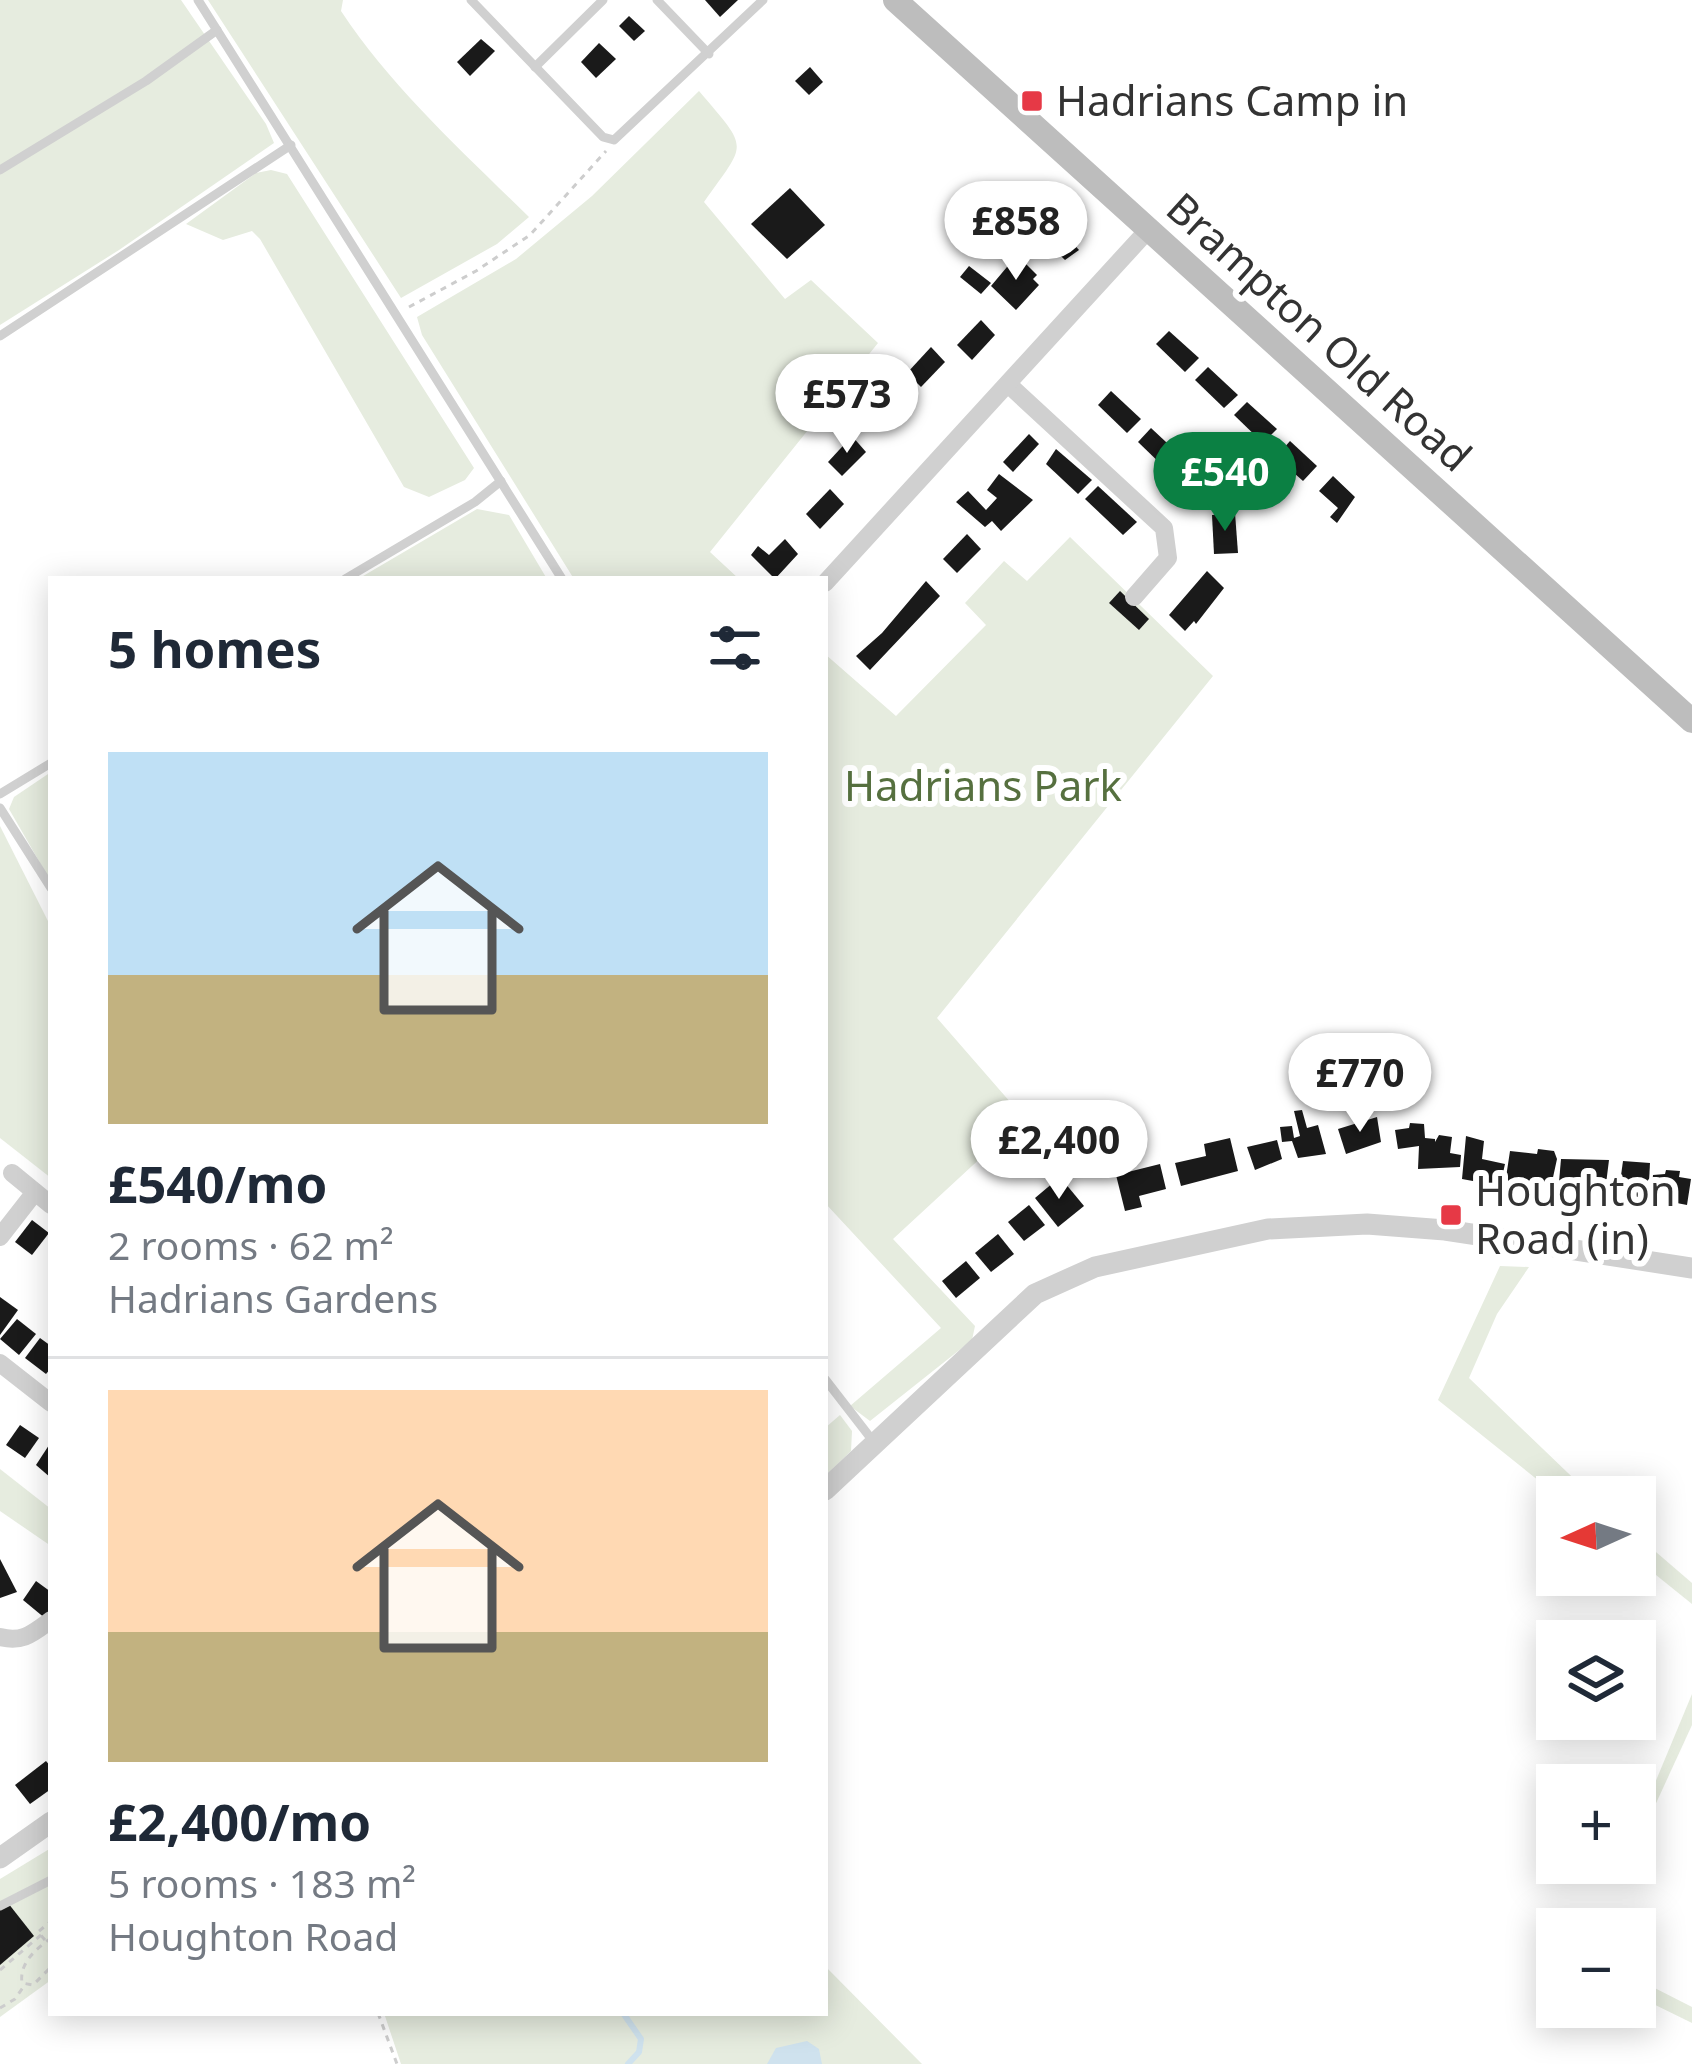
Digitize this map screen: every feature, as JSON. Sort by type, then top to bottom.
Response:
[{"type":"main road","name":"Brampton Old Road","points":[[895,0],[1692,721]]},
{"type":"street","points":[[828,581],[1148,230]]},
{"type":"street","points":[[1008,384],[1164,528],[1168,558],[1134,597]]},
{"type":"street","points":[[0,1237],[43,1198],[6,1168]]},
{"type":"street","points":[[828,1487],[1034,1294],[1095,1267],[1268,1229],[1366,1224],[1445,1230],[1692,1268]]},
{"type":"street","points":[[0,1363],[48,1401]]},
{"type":"street","points":[[0,1637],[14,1641],[28,1637],[48,1622]]},
{"type":"street","points":[[0,1858],[48,1827]]},
{"type":"lane","points":[[198,0],[560,576]]},
{"type":"lane","points":[[472,0],[603,137],[614,140],[763,0]]},
{"type":"lane","points":[[536,67],[603,0]]},
{"type":"lane","points":[[657,0],[709,54]]},
{"type":"lane","points":[[0,170],[146,81],[217,30]]},
{"type":"lane","points":[[0,336],[291,145]]},
{"type":"lane","points":[[349,576],[475,502],[501,481]]},
{"type":"lane","points":[[0,794],[48,765]]},
{"type":"lane","points":[[0,808],[48,883]]},
{"type":"lane","points":[[828,1383],[874,1442]]},
{"type":"lane","points":[[0,1906],[48,1882]]},
{"type":"path","points":[[397,314],[530,236],[614,140]]},
{"type":"path","points":[[48,1924],[38,1932],[48,1939]]},
{"type":"path","points":[[0,1970],[41,1935]]},
{"type":"path","points":[[0,2008],[15,1999],[25,1984],[22,1970],[35,1948],[48,1941]]},
{"type":"path","points":[[25,1984],[33,1985],[48,1970]]},
{"type":"path","points":[[379,2016],[398,2064]]},
{"type":"green space","points":[[0,0],[181,0],[266,124],[274,143],[0,325]]},
{"type":"green space","points":[[208,0],[343,0],[341,11],[383,67],[529,217],[497,244],[401,298]]},
{"type":"green space","points":[[699,91],[727,125],[737,146],[729,167],[704,202],[785,299],[811,280],[878,343],[710,552],[736,576],[572,576],[422,335],[417,317],[516,259],[592,196]]},
{"type":"green space","points":[[256,173],[287,174],[474,468],[465,480],[429,497],[404,487],[260,239],[252,231],[223,240],[186,224]]},
{"type":"green space","points":[[477,509],[509,515],[545,576],[363,576]]},
{"type":"green space","name":"Hadrians Park","points":[[1070,537],[1213,676],[937,1018],[1024,1118],[893,1239],[975,1326],[972,1340],[870,1421],[850,1406],[941,1328],[828,1206],[828,657],[896,716],[986,625],[965,603],[1004,561],[1027,581]]},
{"type":"green space","points":[[48,774],[48,877],[9,809],[14,797]]},
{"type":"green space","points":[[0,826],[48,921],[48,1176],[0,1138]]},
{"type":"green space","points":[[1500,1266],[1529,1267],[1497,1314],[1469,1378],[1571,1476],[1536,1479],[1438,1400]]},
{"type":"green space","points":[[840,1415],[852,1431],[851,1451],[828,1473],[828,1425]]},
{"type":"green space","points":[[0,1469],[48,1507],[48,1544],[0,1511]]},
{"type":"green space","points":[[1656,1552],[1692,1583],[1692,1604],[1656,1575]]},
{"type":"green space","points":[[1692,1694],[1692,1725],[1656,1803],[1656,1781]]},
{"type":"green space","points":[[48,1850],[48,1982],[0,2017],[0,1879]]},
{"type":"green space","points":[[828,1969],[922,2064],[401,2064],[385,2016],[828,2016]]},
{"type":"green space","points":[[1656,1989],[1692,2007],[1692,2023],[1656,2005]]},
{"type":"water","points":[[807,2041],[819,2049],[822,2064],[767,2064],[776,2048]]},
{"type":"building","points":[[705,0],[738,0],[720,17]]},
{"type":"building","points":[[629,16],[645,31],[634,41],[619,26]]},
{"type":"building","points":[[481,39],[495,51],[470,76],[457,62]]},
{"type":"building","points":[[599,43],[616,59],[596,78],[581,62]]},
{"type":"building","points":[[810,67],[823,82],[809,95],[795,81]]},
{"type":"building","points":[[790,188],[825,225],[787,259],[751,224]]},
{"type":"building","points":[[1054,222],[1079,250],[1065,260],[1040,236]]},
{"type":"building","points":[[1017,255],[1037,275],[1033,279],[1039,285],[1016,310],[991,286]]},
{"type":"building","points":[[969,266],[991,283],[981,294],[960,277]]},
{"type":"building","points":[[981,320],[995,335],[972,360],[957,345]]},
{"type":"building","points":[[1169,331],[1199,358],[1185,372],[1156,344]]},
{"type":"building","points":[[931,347],[945,362],[921,387],[907,373]]},
{"type":"building","points":[[1208,367],[1238,395],[1224,408],[1195,380]]},
{"type":"building","points":[[889,390],[903,406],[880,430],[866,416]]},
{"type":"building","points":[[1111,391],[1141,419],[1127,433],[1098,405]]},
{"type":"building","points":[[1247,402],[1277,429],[1263,443],[1234,415]]},
{"type":"building","points":[[1151,428],[1181,456],[1167,470],[1138,442]]},
{"type":"building","points":[[1029,434],[1039,444],[1013,472],[1003,462]]},
{"type":"building","points":[[852,436],[866,452],[842,476],[828,462]]},
{"type":"building","points":[[1290,441],[1317,466],[1303,481],[1276,457]]},
{"type":"building","points":[[1056,449],[1092,480],[1078,494],[1046,464]]},
{"type":"building","points":[[1189,464],[1219,491],[1205,505],[1176,477]]},
{"type":"building","points":[[999,474],[1033,500],[1001,531],[992,521],[985,527],[956,502],[968,491],[986,510],[997,498],[987,490]]},
{"type":"building","points":[[1333,476],[1355,497],[1337,523],[1330,517],[1338,508],[1319,491]]},
{"type":"building","points":[[1098,486],[1137,522],[1123,535],[1085,499]]},
{"type":"building","points":[[830,489],[844,504],[820,529],[806,514]]},
{"type":"building","points":[[1235,513],[1238,553],[1214,554],[1212,515]]},
{"type":"building","points":[[967,534],[981,549],[957,573],[943,559]]},
{"type":"building","points":[[785,539],[798,554],[778,576],[751,555],[758,546],[769,555]]},
{"type":"building","points":[[1207,571],[1224,588],[1185,631],[1169,615]]},
{"type":"building","points":[[926,581],[940,596],[870,670],[856,656]]},
{"type":"building","points":[[1120,591],[1149,619],[1139,630],[1109,603]]},
{"type":"building","points":[[1302,1110],[1307,1128],[1318,1125],[1326,1154],[1298,1158],[1292,1141],[1282,1142],[1280,1127],[1292,1126],[1294,1138],[1300,1136],[1294,1111]]},
{"type":"building","points":[[1377,1117],[1381,1142],[1346,1154],[1338,1129]]},
{"type":"building","points":[[1410,1123],[1424,1124],[1425,1138],[1435,1142],[1439,1135],[1452,1137],[1450,1153],[1461,1155],[1460,1167],[1418,1169],[1419,1146],[1398,1149],[1395,1130],[1409,1128]]},
{"type":"building","points":[[1466,1136],[1484,1141],[1482,1159],[1505,1164],[1500,1186],[1462,1179]]},
{"type":"building","points":[[1230,1138],[1238,1171],[1181,1186],[1175,1163],[1206,1156],[1204,1144]]},
{"type":"building","points":[[1277,1140],[1282,1159],[1255,1170],[1247,1147]]},
{"type":"building","points":[[1538,1149],[1554,1151],[1557,1159],[1547,1205],[1529,1201],[1531,1188],[1505,1184],[1510,1151],[1537,1154]]},
{"type":"building","points":[[1561,1159],[1609,1160],[1605,1192],[1559,1182]]},
{"type":"building","points":[[1623,1161],[1650,1163],[1648,1201],[1618,1197]]},
{"type":"building","points":[[1160,1164],[1166,1189],[1139,1196],[1142,1207],[1125,1211],[1116,1175]]},
{"type":"building","points":[[1680,1171],[1679,1177],[1691,1179],[1687,1205],[1651,1198],[1653,1175]]},
{"type":"building","points":[[1060,1177],[1084,1206],[1058,1227],[1035,1198]]},
{"type":"building","points":[[1029,1205],[1045,1225],[1024,1241],[1008,1222]]},
{"type":"building","points":[[32,1220],[48,1232],[32,1255],[15,1242]]},
{"type":"building","points":[[998,1234],[1014,1254],[991,1272],[975,1253]]},
{"type":"building","points":[[966,1261],[980,1278],[956,1298],[942,1281]]},
{"type":"building","points":[[0,1297],[18,1310],[0,1335]]},
{"type":"building","points":[[17,1319],[36,1334],[19,1355],[0,1339]]},
{"type":"building","points":[[40,1338],[48,1344],[46,1374],[25,1358]]},
{"type":"building","points":[[20,1425],[39,1438],[25,1458],[6,1445]]},
{"type":"building","points":[[48,1447],[48,1475],[36,1465]]},
{"type":"building","points":[[0,1559],[17,1592],[0,1598]]},
{"type":"building","points":[[36,1581],[48,1590],[48,1617],[46,1619],[23,1600]]},
{"type":"building","points":[[48,1763],[48,1791],[30,1804],[15,1785]]},
{"type":"building","points":[[8,1903],[34,1936],[0,1965],[0,1910]]},
{"type":"waterway","points":[[625,2016],[641,2039],[639,2052],[628,2064]]},
{"type":"place","name":"Hadrians Camp in","points":[[1032,101]]},
{"type":"place","name":"Houghton Road (in)","points":[[1451,1215]]}]
